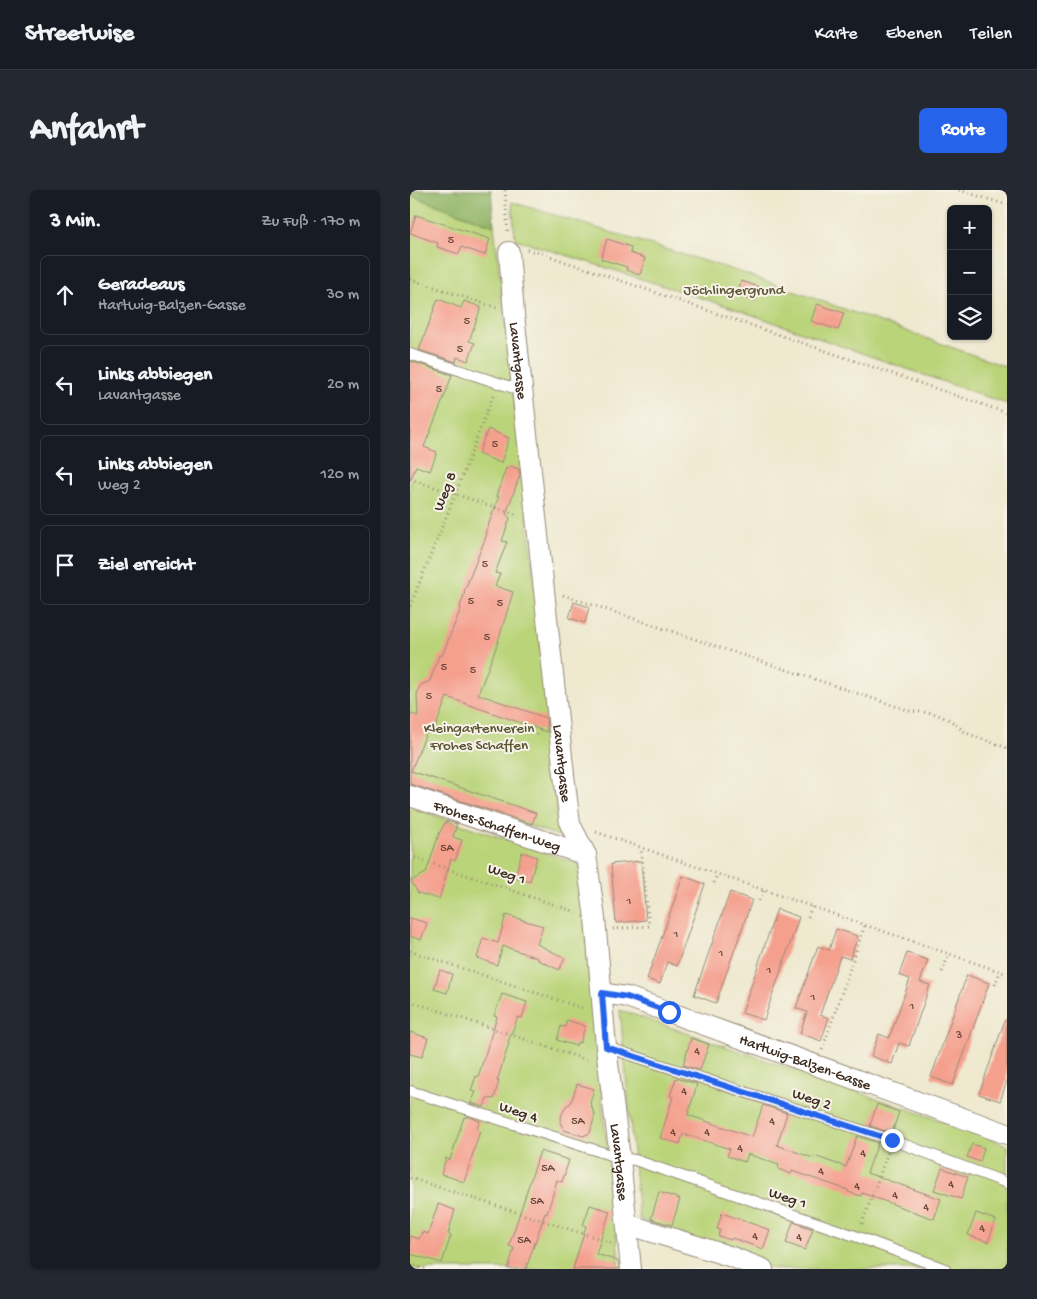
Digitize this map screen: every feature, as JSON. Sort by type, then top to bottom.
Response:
[{"type":"street","name":"Lavantgasse","points":[[509,252],[514,314],[564,775],[570,824],[585,853],[596,924],[608,1068],[620,1158],[631,1269]]},
{"type":"street","name":"Frohes-Schaffen-Weg","points":[[410,796],[585,853]]},
{"type":"street","name":"Hartwig-Balzen-Gasse","points":[[602,993],[627,997],[1007,1134]]},
{"type":"street","points":[[627,1224],[732,1257],[763,1269]]},
{"type":"lane","points":[[410,354],[523,391]]},
{"type":"lane","name":"Weg 2","points":[[606,1047],[892,1140],[1007,1183]]},
{"type":"lane","name":"Weg 4","points":[[410,1092],[620,1158]]},
{"type":"lane","name":"Weg 1","points":[[620,1158],[634,1160],[945,1269]]},
{"type":"path","points":[[505,190],[509,252],[527,250],[540,252],[1007,413]]},
{"type":"path","points":[[959,190],[1007,205]]},
{"type":"path","points":[[410,278],[514,314]]},
{"type":"path","name":"Weg 8","points":[[410,606],[498,383]]},
{"type":"path","points":[[410,479],[537,522]]},
{"type":"path","points":[[544,588],[910,711],[933,713],[950,720],[966,732],[1007,748]]},
{"type":"path","points":[[585,853],[594,848],[593,831],[1007,974]]},
{"type":"path","points":[[596,924],[649,926],[641,848]]},
{"type":"path","name":"Weg 1","points":[[410,856],[596,924]]},
{"type":"path","points":[[714,883],[717,874]]},
{"type":"path","points":[[759,901],[764,890]]},
{"type":"path","points":[[808,917],[812,906]]},
{"type":"path","points":[[817,1066],[865,925]]},
{"type":"path","points":[[410,951],[603,1015]]},
{"type":"path","points":[[942,972],[948,954]]},
{"type":"path","points":[[995,985],[1000,972]]},
{"type":"path","points":[[410,1002],[608,1068]]},
{"type":"path","points":[[858,1237],[892,1140]]},
{"type":"path","points":[[410,1178],[629,1248]]},
{"type":"path","points":[[410,1264],[426,1269]]},
{"type":"green space","points":[[410,190],[491,190],[494,226],[410,195]]},
{"type":"green space","name":"Kleingartenverein Frohes Schaffen","points":[[410,195],[494,226],[527,511],[559,836],[410,786]]},
{"type":"green space","name":"Jöchlingergrund","points":[[512,202],[740,272],[1007,367],[1007,404],[727,306],[515,239]]},
{"type":"green space","points":[[410,807],[579,864],[620,1269],[410,1269]]},
{"type":"green space","points":[[620,1010],[1007,1145],[1007,1269],[774,1269],[639,1219]]},
{"type":"building","points":[[416,215],[490,239],[485,255],[461,247],[459,254],[437,247],[438,243],[410,233]]},
{"type":"building","points":[[607,239],[631,247],[630,253],[645,258],[640,275],[626,270],[627,267],[601,259]]},
{"type":"building","points":[[741,281],[760,287],[755,301],[737,295]]},
{"type":"building","points":[[438,299],[461,308],[464,301],[481,307],[469,341],[475,343],[468,361],[457,357],[456,362],[419,350]]},
{"type":"building","points":[[817,304],[844,313],[838,330],[811,321]]},
{"type":"building","points":[[410,361],[452,375],[424,447],[437,452],[430,471],[416,466],[410,481]]},
{"type":"building","points":[[488,429],[509,438],[501,463],[478,454]]},
{"type":"building","points":[[510,466],[519,469],[520,475],[506,514],[510,518],[502,541],[507,542],[495,573],[500,574],[495,586],[513,592],[497,645],[478,694],[546,718],[547,732],[447,697],[434,731],[428,728],[411,771],[536,813],[532,824],[410,784],[410,713],[418,716],[418,690],[421,685],[430,681],[439,655],[442,656],[461,608],[464,592],[487,534],[485,534],[499,496],[496,496],[506,468],[509,469]]},
{"type":"building","points":[[574,602],[589,607],[585,623],[569,618]]},
{"type":"building","points":[[446,821],[457,824],[453,837],[462,840],[455,861],[451,859],[439,899],[418,893],[411,881],[426,873],[439,834]]},
{"type":"building","points":[[522,852],[537,857],[530,881],[515,877]]},
{"type":"building","points":[[641,861],[646,920],[616,923],[611,864]]},
{"type":"building","points":[[683,876],[705,884],[677,966],[667,962],[660,984],[647,979]]},
{"type":"building","points":[[730,892],[752,900],[716,1003],[694,995]]},
{"type":"building","points":[[777,909],[799,917],[764,1020],[742,1013]]},
{"type":"building","points":[[506,915],[543,926],[537,944],[565,958],[559,970],[538,960],[538,958],[503,946],[497,965],[477,958],[483,938],[498,943]]},
{"type":"building","points":[[410,918],[427,923],[421,940],[410,936]]},
{"type":"building","points":[[836,929],[858,936],[850,959],[840,956],[820,1015],[829,1018],[821,1041],[800,1033],[807,1012],[796,1008],[818,946],[829,950]]},
{"type":"building","points":[[907,953],[928,960],[920,982],[930,985],[909,1046],[899,1043],[892,1064],[871,1056],[879,1034],[889,1038],[910,979],[899,975]]},
{"type":"building","points":[[440,970],[452,974],[447,993],[434,989]]},
{"type":"building","points":[[967,975],[989,983],[953,1085],[931,1077]]},
{"type":"building","points":[[502,994],[527,1002],[522,1018],[518,1017],[508,1042],[494,1099],[487,1098],[484,1107],[471,1103],[476,1092],[471,1091],[476,1076],[478,1077],[497,1017],[494,1016]]},
{"type":"building","points":[[567,1020],[585,1026],[580,1043],[577,1042],[576,1046],[557,1040],[561,1026],[565,1027]]},
{"type":"building","points":[[1005,1020],[1007,1020],[1007,1081],[1000,1101],[979,1094]]},
{"type":"building","points":[[410,1032],[428,1038],[422,1057],[410,1054]]},
{"type":"building","points":[[691,1038],[709,1044],[700,1070],[683,1065]]},
{"type":"building","points":[[676,1078],[697,1084],[688,1115],[752,1137],[763,1105],[787,1113],[777,1145],[813,1158],[814,1156],[846,1167],[857,1136],[878,1143],[867,1173],[941,1199],[934,1219],[862,1193],[861,1196],[848,1192],[848,1190],[792,1171],[791,1174],[778,1169],[779,1165],[748,1154],[745,1162],[727,1156],[730,1149],[683,1134],[680,1144],[660,1138],[673,1097],[670,1096]]},
{"type":"building","points":[[577,1084],[594,1089],[590,1103],[595,1115],[590,1133],[583,1136],[564,1130],[560,1122],[566,1106],[571,1103]]},
{"type":"building","points":[[877,1104],[899,1112],[892,1133],[870,1126]]},
{"type":"building","points":[[467,1116],[480,1121],[477,1129],[480,1131],[464,1182],[441,1174],[446,1158],[450,1160],[464,1117],[466,1118]]},
{"type":"building","points":[[972,1144],[984,1148],[980,1162],[967,1157]]},
{"type":"building","points":[[540,1151],[569,1160],[562,1182],[557,1180],[547,1214],[545,1213],[526,1269],[508,1269],[514,1248],[509,1246]]},
{"type":"building","points":[[942,1168],[968,1177],[961,1199],[934,1190]]},
{"type":"building","points":[[659,1192],[680,1199],[672,1225],[651,1219]]},
{"type":"building","points":[[438,1204],[455,1210],[448,1234],[451,1235],[442,1263],[410,1254],[410,1236],[419,1239],[422,1232],[428,1234]]},
{"type":"building","points":[[590,1205],[610,1211],[596,1254],[618,1261],[619,1269],[573,1269],[586,1226],[583,1225]]},
{"type":"building","points":[[722,1213],[770,1230],[763,1249],[732,1238],[731,1240],[718,1236],[720,1230],[717,1229]]},
{"type":"building","points":[[976,1213],[996,1220],[988,1242],[968,1235]]},
{"type":"building","points":[[793,1222],[813,1229],[805,1250],[786,1243]]},
{"type":"route","points":[[669,1012],[627,997],[602,993],[606,1047],[892,1140]]}]
